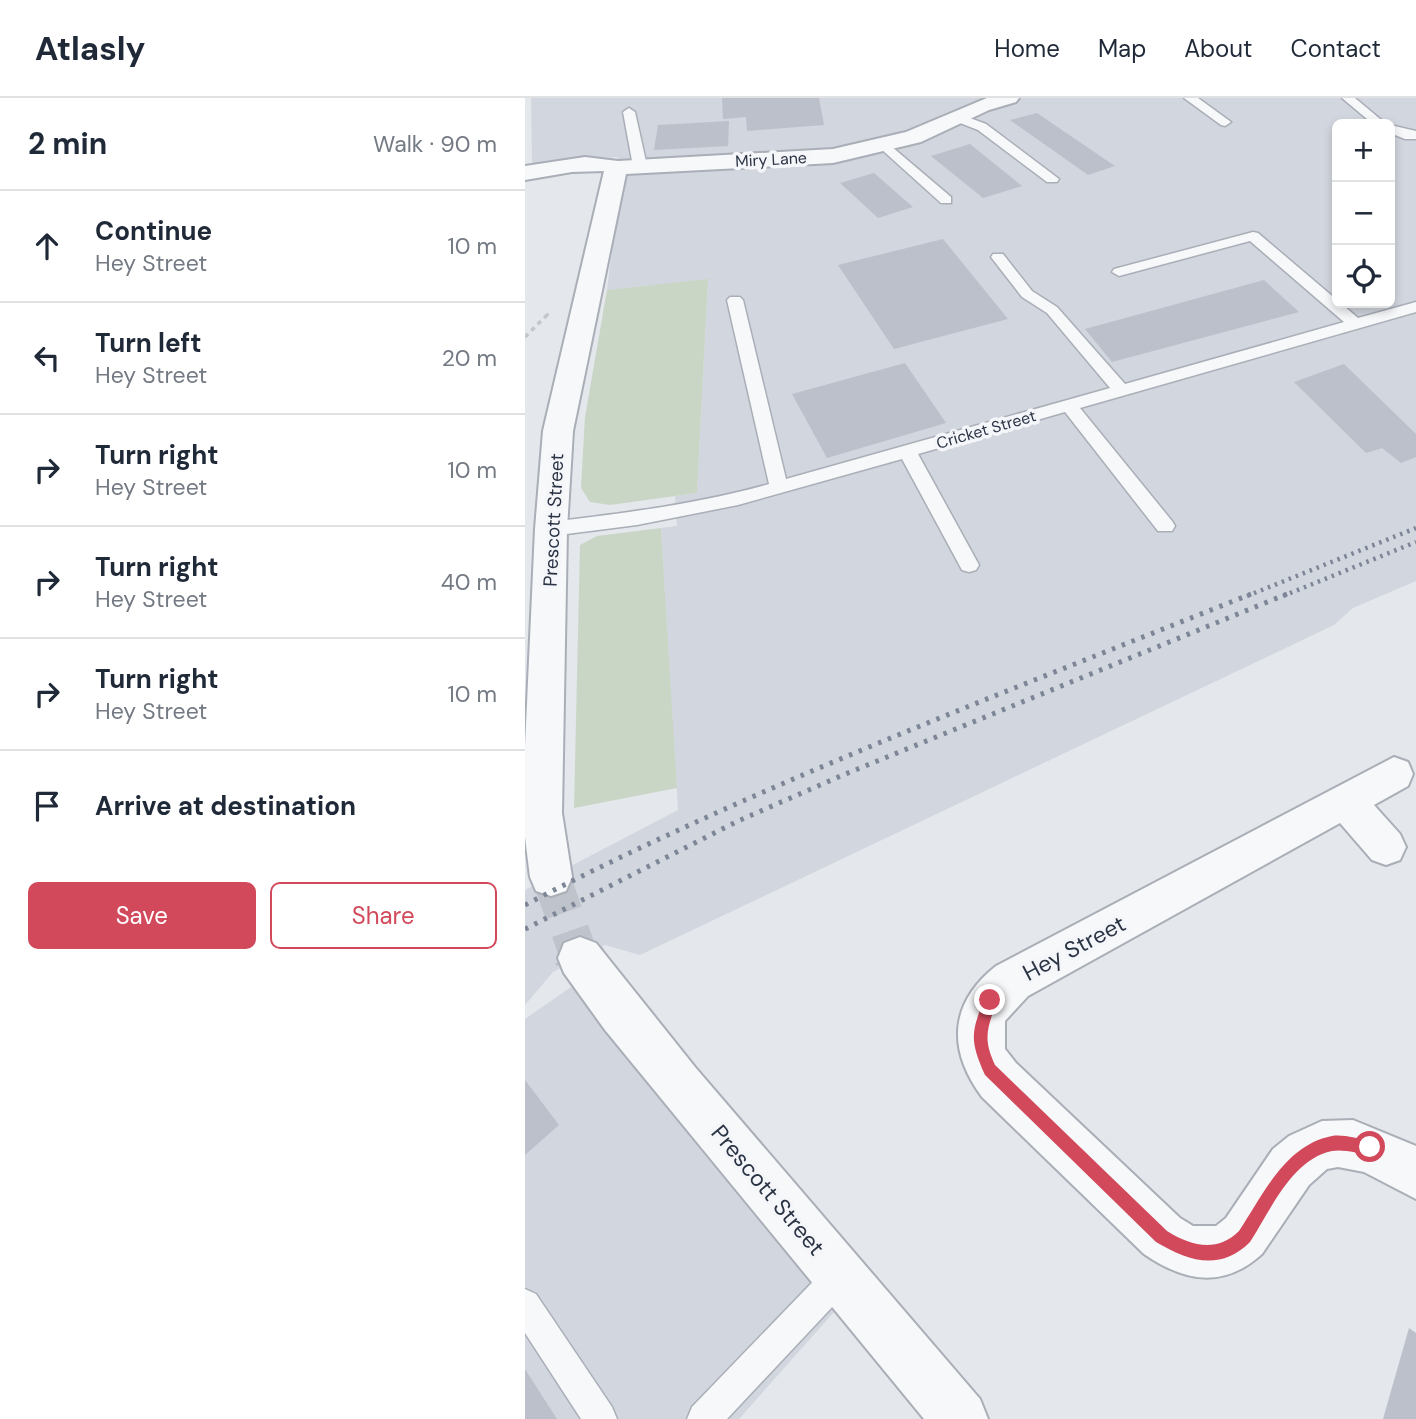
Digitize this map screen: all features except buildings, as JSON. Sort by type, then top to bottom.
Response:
[{"type":"street","name":"Miry Lane","points":[[525,173],[608,164],[628,167],[833,156],[913,137],[982,106],[1009,98]]},
{"type":"street","name":"Prescott Street","points":[[551,877],[535,766],[558,431],[628,167]]},
{"type":"street","name":"Hey Street","points":[[1394,774],[1001,988],[990,1000],[983,1016],[980,1047],[983,1059],[999,1080],[1162,1236],[1185,1251],[1211,1254],[1235,1246],[1291,1167],[1300,1157],[1322,1146],[1345,1143],[1370,1147],[1416,1174]]},
{"type":"street","points":[[1345,801],[1386,847]]},
{"type":"street","name":"Prescott Street","points":[[580,958],[637,1034],[960,1419]]},
{"type":"lane","points":[[1190,98],[1225,122]]},
{"type":"lane","points":[[1348,98],[1374,119]]},
{"type":"lane","points":[[628,167],[629,112]]},
{"type":"lane","points":[[959,118],[982,127],[1052,179]]},
{"type":"lane","points":[[1395,131],[1416,135]]},
{"type":"lane","points":[[885,145],[946,200]]},
{"type":"lane","points":[[1119,272],[1253,236],[1355,324]]},
{"type":"lane","points":[[998,257],[1027,294],[1052,310],[1121,390]]},
{"type":"lane","points":[[735,300],[779,487]]},
{"type":"lane","name":"Cricket Street","points":[[551,529],[637,518],[738,499],[1416,307]]},
{"type":"lane","points":[[1069,405],[1165,526]]},
{"type":"lane","points":[[907,451],[969,565]]},
{"type":"lane","points":[[704,1419],[840,1276]]},
{"type":"lane","points":[[525,1305],[600,1419]]},
{"type":"shaded area","points":[[531,98],[1416,98],[1416,581],[1353,608],[1334,625],[640,955],[605,945],[553,972],[525,1005],[525,890],[678,810],[661,528],[677,526],[675,496],[697,493],[708,280],[607,290],[622,173],[617,157],[532,164]]},
{"type":"shaded area","points":[[584,978],[834,1312],[739,1419],[525,1419],[525,1019]]},
{"type":"green space","points":[[708,279],[697,493],[610,505],[590,502],[581,488],[585,417],[607,290]]},
{"type":"green space","points":[[661,528],[677,788],[574,808],[580,545],[597,536]]},
{"type":"tunnel","points":[[551,877],[579,956]]},
{"type":"railway","points":[[1247,596],[1416,528]]},
{"type":"railway","points":[[1283,596],[1416,542]]},
{"type":"railway","points":[[525,905],[702,819],[793,779],[1251,594]]},
{"type":"railway","points":[[525,929],[738,821],[843,775],[1287,594]]},
{"type":"route","points":[[990,1000],[983,1016],[980,1047],[990,1070],[1162,1236],[1185,1251],[1211,1254],[1235,1246],[1300,1157],[1334,1143],[1370,1147]]}]
